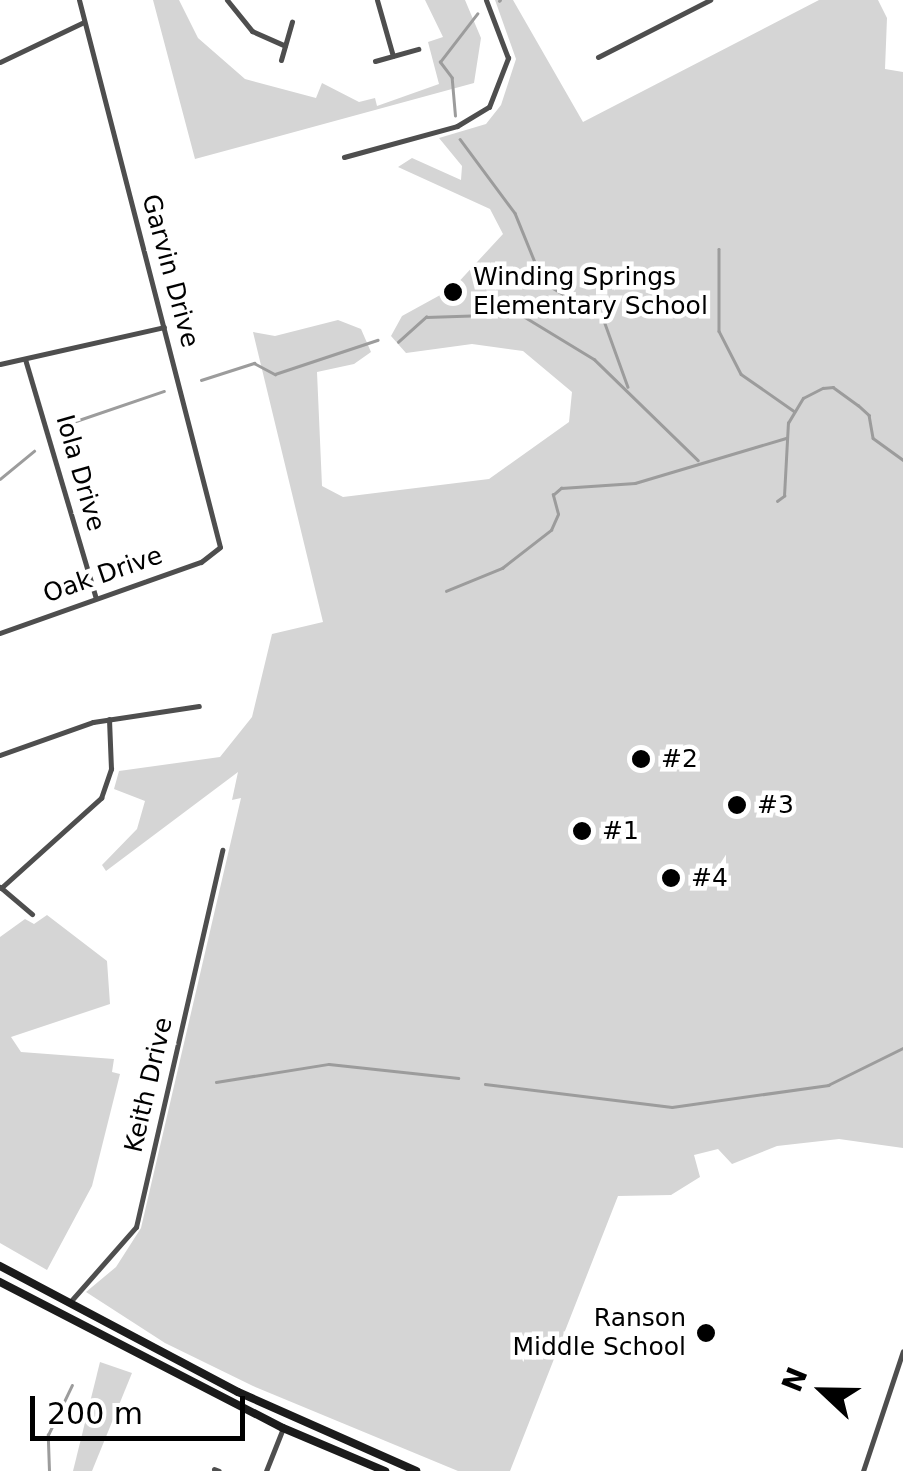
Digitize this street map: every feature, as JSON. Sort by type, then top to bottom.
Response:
[{"type":"main road","points":[[0,1266],[238,1392],[416,1471]]},
{"type":"main road","points":[[0,1282],[283,1428],[385,1471]]},
{"type":"street","name":"Garvin Drive","points":[[78,0],[217,525],[218,552]]},
{"type":"street","points":[[227,0],[252,32],[285,46]]},
{"type":"street","points":[[377,0],[393,56]]},
{"type":"street","points":[[344,157],[457,126],[489,107],[508,58],[486,0]]},
{"type":"street","points":[[598,57],[710,0]]},
{"type":"street","points":[[0,62],[84,22]]},
{"type":"street","points":[[280,60],[292,22]]},
{"type":"street","points":[[375,61],[418,49]]},
{"type":"street","points":[[0,364],[164,327]]},
{"type":"street","name":"Iola Drive","points":[[25,359],[96,598]]},
{"type":"street","name":"Oak Drive","points":[[0,633],[218,552]]},
{"type":"street","points":[[0,755],[109,719],[200,706]]},
{"type":"street","points":[[32,914],[1,887],[102,798],[111,769],[109,719]]},
{"type":"street","name":"Keith Drive","points":[[68,1304],[136,1228],[222,850]]},
{"type":"street","points":[[862,1471],[903,1351]]},
{"type":"street","points":[[266,1471],[283,1428]]},
{"type":"shaded area","points":[[153,0],[179,0],[198,38],[245,79],[316,98],[322,83],[359,102],[375,98],[377,106],[439,84],[428,42],[443,37],[425,0],[465,0],[481,38],[474,83],[195,159]]},
{"type":"shaded area","points":[[495,0],[513,0],[583,122],[819,0],[878,0],[887,18],[885,69],[903,72],[903,1148],[839,1139],[777,1146],[732,1164],[718,1149],[694,1155],[700,1177],[671,1195],[618,1196],[510,1471],[458,1471],[253,1386],[165,1343],[86,1292],[116,1267],[141,1228],[241,798],[232,800],[238,772],[106,871],[102,865],[137,829],[145,801],[114,789],[119,771],[220,757],[252,717],[272,634],[323,622],[253,332],[275,336],[338,320],[361,329],[371,352],[354,364],[317,372],[322,486],[343,497],[489,479],[569,422],[572,392],[523,351],[472,344],[406,353],[391,336],[402,316],[453,288],[503,234],[490,209],[398,167],[412,158],[461,180],[462,166],[439,138],[486,124],[501,105],[516,59]]},
{"type":"shaded area","points":[[47,915],[107,961],[110,1004],[11,1037],[21,1052],[114,1059],[112,1072],[120,1074],[92,1186],[47,1270],[0,1243],[0,937],[25,919],[34,924]]},
{"type":"shaded area","points":[[100,1362],[132,1373],[92,1471],[73,1471]]},
{"type":"waterway","points":[[455,116],[452,78],[440,62],[477,14]]},
{"type":"waterway","points":[[460,139],[515,213],[543,282],[603,318],[628,387]]},
{"type":"waterway","points":[[719,249],[719,331],[741,374],[794,411]]},
{"type":"waterway","points":[[398,342],[426,317],[520,314],[594,359],[698,460]]},
{"type":"waterway","points":[[201,380],[254,363],[275,374],[377,340]]},
{"type":"waterway","points":[[777,501],[784,496],[788,423],[803,398],[823,388],[833,387],[858,405],[869,415],[873,438],[903,460]]},
{"type":"waterway","points":[[62,432],[70,423],[164,391]]},
{"type":"waterway","points":[[446,591],[502,568],[551,530],[558,514],[553,495],[561,488],[635,483],[786,438]]},
{"type":"waterway","points":[[0,479],[34,451]]},
{"type":"waterway","points":[[485,1084],[672,1107],[828,1085],[903,1048]]},
{"type":"waterway","points":[[216,1082],[329,1064],[458,1078]]},
{"type":"waterway","points":[[49,1471],[48,1435],[72,1385]]},
{"type":"place","name":"Winding Springs Elementary School","points":[[453,292]]},
{"type":"place","name":"#2","points":[[641,759]]},
{"type":"place","name":"#3","points":[[737,805]]},
{"type":"place","name":"#1","points":[[582,831]]},
{"type":"place","name":"#4","points":[[671,878]]},
{"type":"place","name":"Ranson Middle School","points":[[706,1333]]}]
